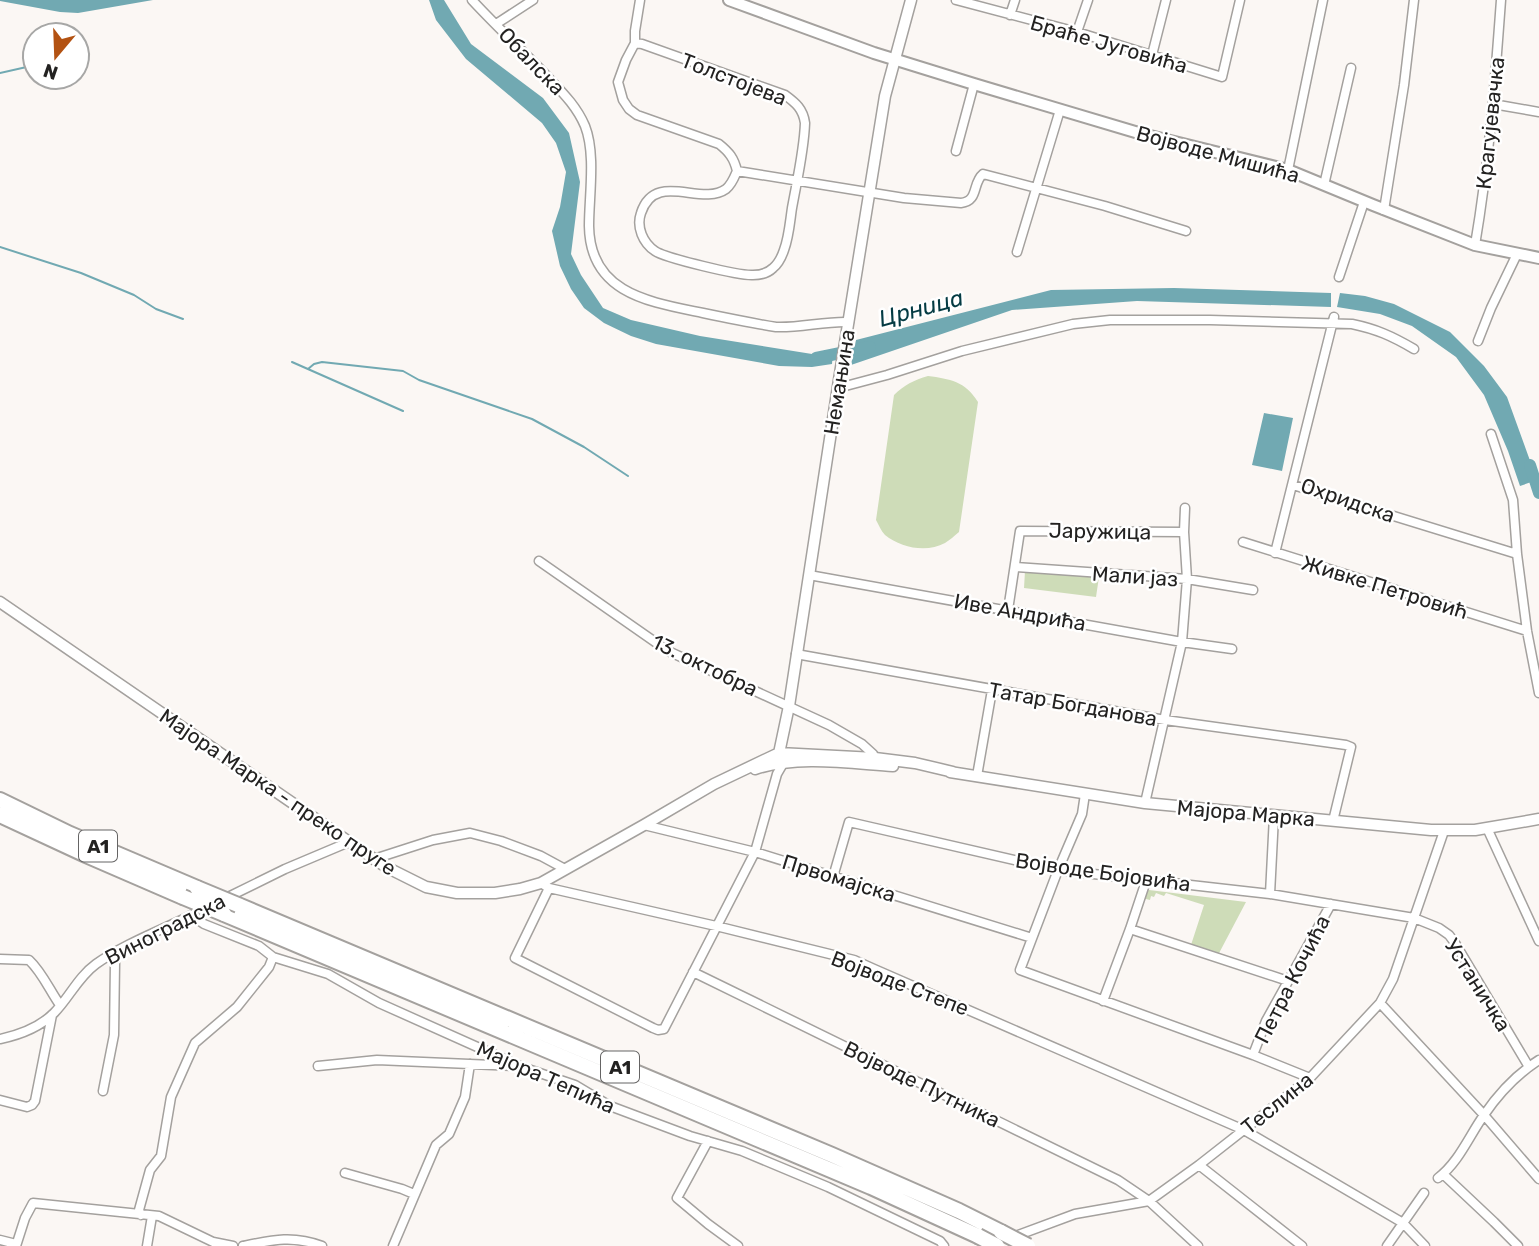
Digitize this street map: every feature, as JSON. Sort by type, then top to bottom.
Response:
[{"type":"highway","name":"A1","points":[[0,800],[70,834],[960,1211],[999,1239]]},
{"type":"highway","name":"A1","points":[[0,815],[183,897],[871,1187],[978,1236],[1028,1246]]},
{"type":"main road","name":"Војводе Мишића","points":[[729,0],[894,60],[1142,134],[1288,170],[1475,245],[1539,258]]},
{"type":"street","name":"Обалска","points":[[472,0],[573,103],[586,128],[592,171],[590,244],[601,267],[615,284],[640,298],[668,306],[776,327],[848,324]]},
{"type":"street","points":[[496,24],[533,0]]},
{"type":"street","points":[[639,0],[635,43],[618,82],[623,100],[637,115],[719,144],[729,152],[737,171],[904,198],[961,203],[972,198],[980,175],[983,174],[1186,231]]},
{"type":"street","name":"Немањина","points":[[781,758],[885,96],[911,0]]},
{"type":"street","name":"Браће Југовића","points":[[956,0],[1077,32],[1222,77],[1240,0]]},
{"type":"street","points":[[1010,15],[1015,0]]},
{"type":"street","points":[[1077,32],[1088,0]]},
{"type":"street","points":[[1152,55],[1166,0]]},
{"type":"street","points":[[1288,170],[1323,0]]},
{"type":"street","points":[[1384,210],[1404,85],[1414,0]]},
{"type":"street","name":"Крагујевачка","points":[[1475,245],[1485,181],[1501,0]]},
{"type":"street","name":"Толстојева","points":[[635,43],[785,95],[804,115],[805,123],[785,249],[772,269],[763,274],[738,274],[670,257],[656,252],[648,245],[639,221],[646,203],[653,196],[679,190],[714,194],[725,190],[737,171]]},
{"type":"street","points":[[1324,185],[1350,68]]},
{"type":"street","points":[[956,151],[974,84]]},
{"type":"street","points":[[1493,104],[1539,112]]},
{"type":"street","points":[[1017,252],[1060,110]]},
{"type":"street","points":[[1339,277],[1364,202]]},
{"type":"street","points":[[1478,341],[1517,254]]},
{"type":"street","points":[[838,384],[1073,324],[1110,320],[1333,321],[1370,328],[1390,335],[1414,349]]},
{"type":"street","name":"Охридска","points":[[1333,321],[1293,485],[1517,554]]},
{"type":"street","points":[[1491,434],[1513,500],[1527,631],[1539,694]]},
{"type":"street","points":[[1275,553],[1293,485]]},
{"type":"street","points":[[1145,803],[1182,642],[1187,579],[1185,508]]},
{"type":"street","name":"Јаружица","points":[[1016,567],[1019,534],[1023,530],[1184,532]]},
{"type":"street","name":"Живке Петровић","points":[[1243,542],[1527,631]]},
{"type":"street","name":"13. октобра","points":[[539,561],[668,651],[829,725],[862,744],[875,758]]},
{"type":"street","points":[[1008,610],[1016,567]]},
{"type":"street","name":"Мали јаз","points":[[1016,567],[1187,579],[1253,590]]},
{"type":"street","name":"Иве Андрића","points":[[808,575],[1232,649]]},
{"type":"street","name":"Мајора Марка - преко пруге","points":[[0,602],[374,859],[426,887],[457,893],[495,893],[545,885],[579,861]]},
{"type":"street","name":"Татар Богданова","points":[[796,654],[1165,720],[1350,747],[1334,821]]},
{"type":"street","points":[[978,776],[992,690]]},
{"type":"street","points":[[545,885],[515,958],[658,1030],[664,1028],[755,852],[781,758]]},
{"type":"street","name":"Мајора Марка","points":[[781,758],[954,772]]},
{"type":"street","name":"Мајора Марка","points":[[579,861],[714,784],[781,758],[875,758],[1145,803],[1444,831],[1487,828],[1539,818]]},
{"type":"street","points":[[1085,794],[1082,814],[1020,970],[1310,1078]]},
{"type":"street","points":[[1270,894],[1274,816]]},
{"type":"street","name":"Војводе Бојовића","points":[[833,877],[849,822],[1058,870],[1270,894],[1415,918]]},
{"type":"street","name":"Првомајска","points":[[644,825],[755,852],[1032,938]]},
{"type":"street","points":[[1487,828],[1539,941]]},
{"type":"street","name":"Теслина","points":[[990,1246],[1066,1216],[1149,1201],[1310,1078],[1380,1003],[1393,978],[1444,831]]},
{"type":"street","points":[[374,859],[433,840],[470,833],[541,856],[565,869]]},
{"type":"street","name":"Виноградска","points":[[0,1039],[38,1025],[52,1015],[88,970],[111,954],[285,869],[349,842]]},
{"type":"street","points":[[1102,1001],[1146,881]]},
{"type":"street","name":"Војводе Степе","points":[[545,885],[854,960],[1244,1130],[1403,1223],[1425,1246]]},
{"type":"street","name":"Петра Кочића","points":[[1253,1055],[1266,1021],[1331,904]]},
{"type":"street","name":"Мајора Тепића","points":[[191,915],[204,924],[259,946],[273,957],[328,974],[379,1003],[522,1067],[575,1085],[610,1106],[690,1136],[743,1151],[828,1187],[940,1241],[944,1246]]},
{"type":"street","name":"Устаничка","points":[[1415,918],[1449,935],[1529,1066]]},
{"type":"street","points":[[1130,929],[1288,981]]},
{"type":"street","points":[[103,1091],[114,1035],[116,963],[111,954]]},
{"type":"street","points":[[141,1215],[139,1210],[150,1170],[161,1156],[171,1097],[195,1043],[237,1007],[269,967],[273,957]]},
{"type":"street","points":[[0,959],[29,960],[60,1005]]},
{"type":"street","name":"Војводе Путника","points":[[693,972],[1118,1180],[1149,1201],[1198,1246]]},
{"type":"street","points":[[1380,1003],[1539,1179]]},
{"type":"street","points":[[0,1100],[27,1107],[35,1101],[52,1015]]},
{"type":"street","points":[[318,1066],[377,1059],[522,1067]]},
{"type":"street","points":[[1518,1246],[1441,1176],[1462,1151],[1504,1089],[1539,1060]]},
{"type":"street","points":[[393,1246],[436,1145],[449,1134],[465,1097],[470,1065]]},
{"type":"street","points":[[708,1141],[677,1198],[738,1246]]},
{"type":"street","points":[[1199,1165],[1302,1246]]},
{"type":"street","points":[[345,1173],[414,1194]]},
{"type":"street","points":[[1387,1246],[1424,1193]]},
{"type":"street","points":[[0,1240],[16,1245],[33,1203],[159,1216],[213,1242],[233,1246]]},
{"type":"street","points":[[147,1246],[152,1216]]},
{"type":"street","points":[[243,1246],[281,1238],[309,1241],[322,1246]]},
{"type":"green space","points":[[928,376],[962,385],[978,402],[959,532],[938,546],[914,548],[891,539],[876,520],[894,395],[910,383]]},
{"type":"green space","points":[[1025,571],[1099,577],[1096,597],[1024,588]]},
{"type":"green space","points":[[1149,890],[1246,902],[1217,957],[1190,948],[1204,905],[1166,893],[1164,896],[1156,893],[1150,900],[1142,898]]},
{"type":"water","points":[[0,0],[153,0],[78,13]]},
{"type":"water","points":[[429,0],[444,0],[471,44],[543,98],[569,133],[580,182],[571,254],[581,275],[603,308],[631,320],[700,336],[812,354],[833,351],[832,364],[812,367],[779,366],[656,344],[604,323],[584,308],[560,266],[552,231],[560,207],[566,172],[556,143],[542,123],[466,59],[436,20]]},
{"type":"water","points":[[1174,288],[1331,293],[1331,307],[1137,301],[1012,310],[851,365],[856,340],[1051,290]]},
{"type":"water","points":[[1340,293],[1394,304],[1450,332],[1484,366],[1507,397],[1537,480],[1520,486],[1484,395],[1456,357],[1412,326],[1380,314],[1337,307]]},
{"type":"water","points":[[1264,413],[1293,418],[1282,471],[1252,465]]},
{"type":"waterway","name":"Црница","points":[[0,73],[21,68]]},
{"type":"waterway","points":[[0,247],[81,273],[183,319]]},
{"type":"waterway","name":"Црница","points":[[816,358],[870,347]]},
{"type":"waterway","points":[[292,362],[403,411]]},
{"type":"waterway","points":[[308,369],[322,362],[403,371],[419,380],[532,419],[584,447],[628,476]]},
{"type":"waterway","name":"Црница","points":[[1530,465],[1539,493]]}]
